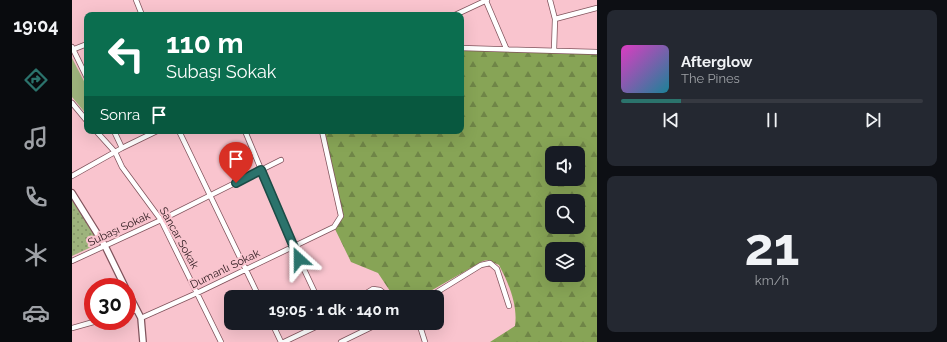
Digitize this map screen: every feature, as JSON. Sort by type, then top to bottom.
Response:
[{"type":"street","points":[[136,0],[141,12]]},
{"type":"street","points":[[461,12],[487,0],[506,48]]},
{"type":"street","points":[[550,0],[554,19],[554,50]]},
{"type":"street","points":[[554,19],[597,8]]},
{"type":"street","points":[[84,45],[72,49],[84,72]]},
{"type":"street","points":[[464,48],[506,48],[597,52]]},
{"type":"street","points":[[72,104],[84,118]]},
{"type":"street","name":"Sancar Sokak","points":[[99,134],[115,152],[122,167],[161,220],[220,342]]},
{"type":"street","points":[[115,134],[122,148]]},
{"type":"street","points":[[72,176],[151,134]]},
{"type":"street","points":[[180,134],[211,195],[256,290]]},
{"type":"street","points":[[246,134],[293,246],[314,290]]},
{"type":"street","name":"Dumanlı Sokak","points":[[141,318],[197,293],[334,227],[341,216],[323,134]]},
{"type":"street","name":"Subaşı Sokak","points":[[72,261],[161,220],[281,160]]},
{"type":"street","points":[[72,193],[105,246],[121,278]]},
{"type":"street","points":[[440,290],[481,265],[490,263],[497,269],[509,306]]},
{"type":"street","points":[[137,310],[141,318],[143,342]]},
{"type":"street","points":[[72,328],[84,325]]},
{"type":"street","points":[[275,330],[281,342]]},
{"type":"street","points":[[284,342],[309,330]]},
{"type":"street","points":[[341,342],[366,330]]},
{"type":"street","points":[[421,330],[425,342]]},
{"type":"green space","points":[[464,48],[597,52],[597,342],[490,342],[515,326],[516,318],[512,295],[499,265],[488,260],[483,261],[432,290],[389,290],[378,273],[351,262],[334,227],[341,216],[323,134],[464,134]]},
{"type":"green space","points":[[72,58],[84,81],[84,111],[72,97]]},
{"type":"green space","points":[[72,200],[100,243],[72,256]]},
{"type":"route","points":[[236,183],[261,170],[299,259]]}]
